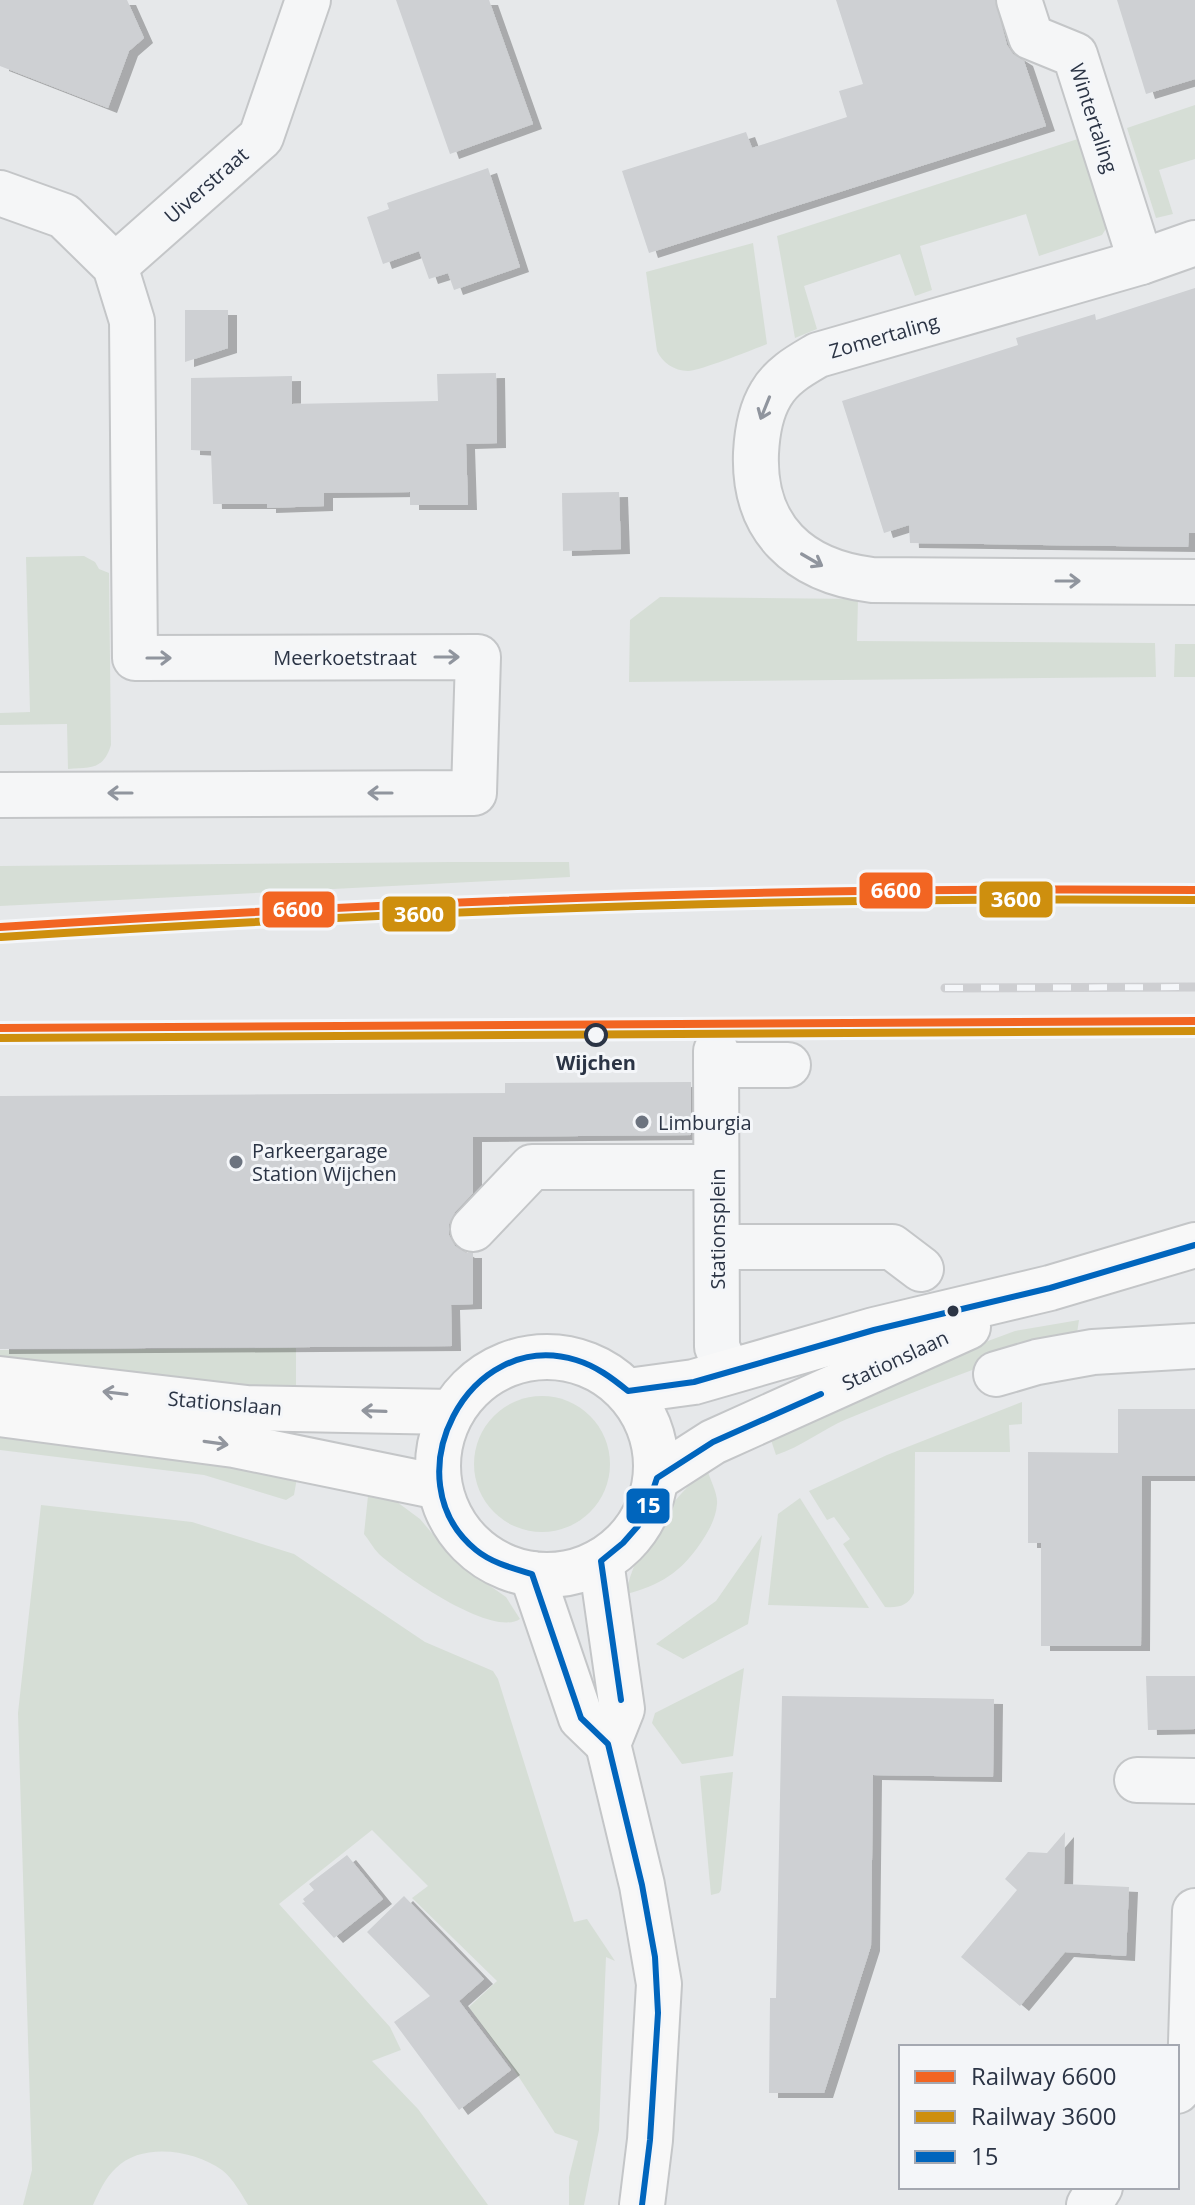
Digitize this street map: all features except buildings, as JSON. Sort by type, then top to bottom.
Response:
[{"type":"street","name":"Uiverstraat","points":[[115,266],[261,137],[308,0]]},
{"type":"street","name":"Wintertaling","points":[[1019,0],[1031,37],[1075,55],[1141,262]]},
{"type":"street","name":"Meerkoetstraat","points":[[0,193],[64,216],[115,266],[132,321],[135,658],[478,657],[474,793],[0,795]]},
{"type":"street","name":"Zomertaling","points":[[1195,243],[1141,262],[818,355],[790,372],[772,392],[760,417],[755,471],[761,504],[785,542],[827,569],[852,577],[872,580],[1195,582]]},
{"type":"street","name":"Stationsplein","points":[[722,1358],[717,1347],[716,1058],[788,1065]]},
{"type":"street","points":[[473,1229],[532,1167],[716,1167]]},
{"type":"street","name":"Stationslaan","points":[[628,1391],[694,1382],[874,1330],[1050,1288],[1195,1245]]},
{"type":"street","points":[[717,1247],[892,1247],[921,1269]]},
{"type":"street","name":"Stationslaan","points":[[657,1478],[713,1442],[1050,1288]]},
{"type":"street","points":[[996,1374],[1037,1362],[1093,1352],[1195,1346]]},
{"type":"street","points":[[535,1357],[569,1358],[601,1370],[628,1391],[646,1417],[656,1446],[657,1478],[647,1511],[629,1540],[601,1561],[568,1573],[532,1574],[500,1565],[472,1546],[451,1519],[439,1487],[439,1448],[452,1412],[473,1385],[502,1366],[535,1357]]},
{"type":"street","name":"Stationslaan","points":[[0,1379],[247,1408],[452,1412]]},
{"type":"street","name":"Stationslaan","points":[[0,1414],[234,1445],[439,1487]]},
{"type":"street","points":[[601,1561],[622,1709],[608,1744]]},
{"type":"street","points":[[532,1574],[581,1718],[608,1744],[642,1885],[659,1984],[650,2140],[642,2205]]},
{"type":"street","points":[[1137,1780],[1195,1781]]},
{"type":"street","points":[[1179,2089],[1190,2075],[1195,1911]]},
{"type":"shaded area","points":[[1195,105],[1195,159],[1159,170],[1173,214],[1156,218],[1127,128]]},
{"type":"shaded area","points":[[1087,136],[1109,224],[1102,235],[1039,256],[1026,214],[920,246],[932,290],[915,296],[900,254],[804,286],[817,329],[795,338],[777,236]]},
{"type":"shaded area","points":[[753,243],[767,344],[695,370],[683,371],[669,365],[657,351],[646,272]]},
{"type":"shaded area","points":[[84,556],[109,573],[111,745],[104,759],[96,766],[68,769],[67,724],[0,725],[0,713],[30,712],[26,557]]},
{"type":"shaded area","points":[[660,597],[858,599],[857,641],[1155,643],[1156,677],[629,682],[630,620]]},
{"type":"shaded area","points":[[1175,644],[1195,644],[1195,677],[1174,677]]},
{"type":"shaded area","points":[[569,862],[570,877],[0,906],[0,866]]},
{"type":"shaded area","points":[[1079,1320],[1077,1333],[847,1419],[776,1455],[769,1434],[942,1358],[1015,1331]]},
{"type":"shaded area","points":[[296,1348],[296,1392],[0,1365],[0,1350]]},
{"type":"shaded area","points":[[542,1396],[568,1401],[590,1416],[605,1438],[610,1464],[605,1490],[590,1512],[568,1527],[542,1532],[516,1527],[494,1512],[479,1490],[474,1464],[479,1438],[494,1416],[516,1401]]},
{"type":"shaded area","points":[[1022,1402],[1022,1424],[1009,1425],[1010,1452],[915,1452],[914,1593],[902,1605],[885,1607],[843,1544],[850,1539],[834,1517],[827,1520],[809,1491],[887,1455]]},
{"type":"shaded area","points":[[0,1426],[298,1472],[294,1495],[286,1500],[204,1475],[0,1450]]},
{"type":"shaded area","points":[[707,1469],[717,1504],[703,1539],[693,1554],[668,1576],[649,1587],[626,1594],[637,1560],[656,1526],[681,1494]]},
{"type":"shaded area","points":[[373,1491],[397,1502],[420,1519],[457,1563],[506,1597],[520,1619],[507,1622],[489,1620],[469,1612],[426,1588],[379,1554],[364,1534],[368,1496]]},
{"type":"shaded area","points":[[800,1498],[869,1608],[768,1605],[778,1514]]},
{"type":"shaded area","points":[[41,1505],[192,1522],[294,1554],[425,1642],[493,1671],[574,1922],[587,1919],[615,1961],[606,1957],[599,2130],[584,2205],[569,2205],[569,2177],[578,2141],[555,2133],[469,2007],[497,1981],[412,1898],[428,1886],[372,1830],[279,1904],[390,2027],[401,2050],[372,2061],[418,2109],[488,2205],[248,2205],[233,2182],[210,2163],[183,2154],[154,2152],[127,2160],[116,2168],[93,2205],[23,2205],[32,2170],[18,1713]]},
{"type":"shaded area","points":[[762,1535],[748,1624],[683,1659],[656,1644],[716,1601]]},
{"type":"shaded area","points":[[744,1668],[733,1756],[682,1764],[652,1723],[655,1713]]},
{"type":"shaded area","points":[[733,1772],[721,1890],[711,1895],[700,1776]]},
{"type":"railway","points":[[945,988],[1195,987]]},
{"type":"rail line","name":"6600","points":[[0,927],[597,897],[896,890],[1195,890]]},
{"type":"rail line","name":"3600","points":[[1,937],[598,907],[896,900],[1195,900]]},
{"type":"rail line","name":"6600","points":[[0,1028],[1195,1021]]},
{"type":"rail line","name":"3600","points":[[0,1038],[1195,1031]]},
{"type":"transit line","name":"15","points":[[642,2205],[650,2140],[658,2013],[655,1957],[642,1885],[608,1744],[581,1718],[532,1574],[482,1555],[451,1520],[440,1486],[441,1450],[453,1416],[474,1387],[503,1366],[537,1356],[576,1360],[604,1373],[628,1391],[694,1382],[874,1330],[1050,1288],[1195,1245]]},
{"type":"transit line","name":"15","points":[[621,1700],[601,1561],[638,1526],[657,1478],[713,1442],[821,1394]]},
{"type":"place","name":"Wijchen","points":[[596,1035]]},
{"type":"place","name":"Limburgia","points":[[642,1122]]},
{"type":"place","name":"Parkeergarage Station Wijchen","points":[[236,1162]]}]
